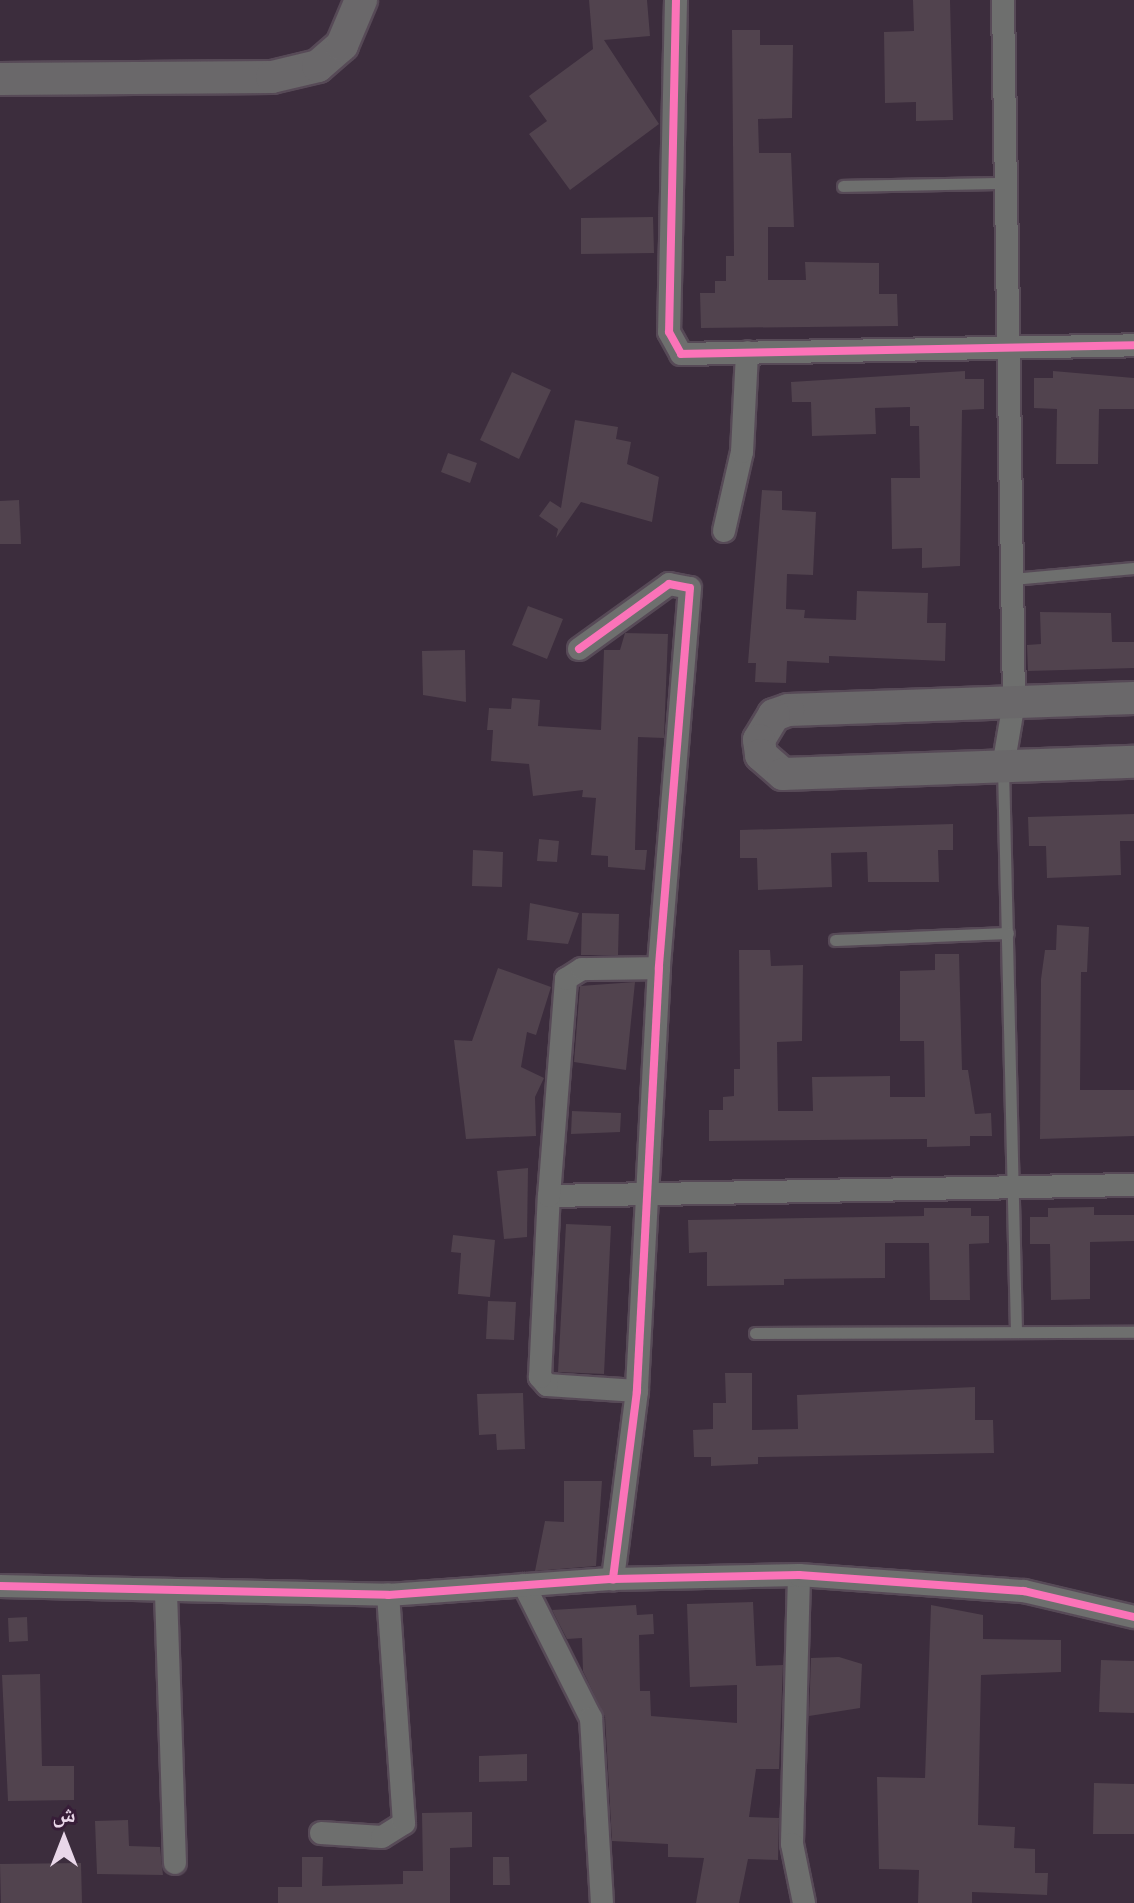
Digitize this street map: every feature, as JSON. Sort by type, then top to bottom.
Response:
[{"type":"street","points":[[0,79],[272,77],[318,66],[342,45],[361,0]]},
{"type":"street","points":[[676,0],[669,332],[681,354],[1009,345],[1134,345]]},
{"type":"street","points":[[1003,0],[1014,702],[1003,767]]},
{"type":"street","points":[[724,531],[742,452],[747,352]]},
{"type":"street","points":[[579,649],[669,584],[690,588],[659,968],[652,1196],[637,1391],[613,1579]]},
{"type":"street","points":[[1134,698],[788,710],[774,715],[759,740],[770,767],[783,774],[1134,762]]},
{"type":"street","points":[[637,1391],[547,1385],[540,1377],[549,1196],[566,979],[582,969],[659,968]]},
{"type":"street","points":[[549,1196],[1134,1185]]},
{"type":"street","points":[[799,1575],[792,1844],[804,1903]]},
{"type":"street","points":[[0,1586],[166,1593],[388,1595],[613,1579],[799,1575],[1024,1591],[1134,1617]]},
{"type":"street","points":[[524,1585],[591,1718],[602,1903]]},
{"type":"street","points":[[166,1593],[175,1863]]},
{"type":"street","points":[[321,1833],[382,1837],[404,1823],[388,1595]]},
{"type":"lane","points":[[843,186],[1006,183]]},
{"type":"lane","points":[[1012,579],[1134,568]]},
{"type":"lane","points":[[1003,767],[1016,1188],[1016,1332]]},
{"type":"lane","points":[[835,940],[1008,933]]},
{"type":"lane","points":[[755,1333],[1134,1332]]},
{"type":"building","points":[[589,0],[647,0],[650,36],[604,40],[659,124],[570,190],[529,134],[547,121],[529,96],[593,49]]},
{"type":"building","points":[[913,0],[950,0],[953,120],[916,121],[916,102],[885,103],[884,32],[914,31]]},
{"type":"building","points":[[732,30],[760,30],[760,45],[793,45],[792,118],[758,119],[759,153],[791,153],[794,227],[768,227],[768,280],[806,280],[805,262],[879,263],[879,294],[897,294],[898,326],[701,328],[700,293],[715,293],[715,281],[726,281],[726,256],[734,256]]},
{"type":"building","points":[[653,217],[654,253],[581,254],[581,218]]},
{"type":"building","points":[[965,371],[965,379],[984,379],[984,409],[962,410],[960,566],[922,568],[922,548],[892,549],[891,478],[920,478],[919,426],[910,426],[910,407],[875,408],[876,434],[812,436],[811,402],[792,402],[791,382]]},
{"type":"building","points":[[1053,371],[1134,378],[1134,409],[1099,409],[1098,464],[1056,464],[1057,409],[1034,408],[1034,378],[1053,378]]},
{"type":"building","points":[[512,372],[551,390],[519,459],[480,440]]},
{"type":"building","points":[[575,420],[618,427],[616,439],[631,442],[627,464],[659,477],[652,522],[581,502],[556,538],[558,529],[539,516],[550,501],[561,508]]},
{"type":"building","points":[[448,453],[477,463],[470,483],[441,472]]},
{"type":"building","points":[[762,490],[782,491],[782,510],[816,512],[813,575],[787,574],[786,609],[805,610],[804,618],[856,620],[857,591],[928,593],[927,623],[946,623],[945,661],[829,656],[829,663],[787,661],[786,683],[755,682],[756,663],[748,663]]},
{"type":"building","points":[[19,500],[21,544],[0,544],[0,501]]},
{"type":"building","points":[[528,606],[563,619],[547,659],[512,645]]},
{"type":"building","points":[[1040,612],[1111,613],[1112,642],[1134,642],[1134,668],[1028,671],[1027,645],[1041,644]]},
{"type":"building","points":[[625,633],[668,634],[664,738],[638,737],[635,850],[647,850],[645,870],[608,867],[608,856],[591,855],[596,798],[582,797],[583,790],[533,796],[529,764],[491,761],[493,730],[487,730],[489,708],[511,709],[512,698],[540,700],[538,726],[601,730],[604,650],[620,650]]},
{"type":"building","points":[[465,650],[466,702],[423,695],[422,651]]},
{"type":"building","points":[[1134,814],[1134,841],[1120,841],[1121,875],[1047,878],[1046,846],[1029,846],[1028,817]]},
{"type":"building","points":[[953,824],[953,850],[938,850],[939,882],[868,882],[867,852],[831,853],[832,887],[758,890],[757,858],[740,858],[740,830]]},
{"type":"building","points":[[539,839],[559,841],[557,862],[537,861]]},
{"type":"building","points":[[473,850],[503,852],[502,887],[472,886]]},
{"type":"building","points":[[530,903],[579,913],[568,944],[527,940]]},
{"type":"building","points":[[582,913],[619,914],[618,955],[581,955]]},
{"type":"building","points":[[1057,925],[1089,927],[1087,972],[1081,972],[1080,1090],[1134,1090],[1134,1136],[1040,1139],[1041,979],[1045,950],[1056,950]]},
{"type":"building","points":[[739,950],[770,950],[771,966],[803,965],[802,1041],[777,1042],[778,1111],[813,1111],[812,1077],[890,1076],[890,1097],[925,1097],[924,1041],[900,1041],[900,971],[935,970],[935,954],[959,954],[962,1070],[968,1070],[975,1114],[991,1113],[992,1136],[970,1136],[970,1146],[927,1147],[927,1139],[709,1141],[709,1110],[723,1110],[723,1097],[734,1096],[734,1069],[740,1069]]},
{"type":"building","points":[[498,968],[551,987],[536,1035],[527,1032],[521,1067],[544,1078],[535,1097],[536,1136],[466,1139],[454,1040],[472,1041]]},
{"type":"building","points":[[635,982],[626,1070],[574,1062],[580,986]]},
{"type":"building","points":[[572,1111],[621,1113],[620,1132],[571,1134]]},
{"type":"building","points":[[528,1168],[527,1237],[504,1239],[497,1171]]},
{"type":"building","points":[[1094,1207],[1094,1215],[1134,1215],[1134,1241],[1090,1242],[1090,1299],[1051,1300],[1050,1244],[1030,1244],[1030,1217],[1048,1217],[1048,1208]]},
{"type":"building","points":[[924,1208],[971,1208],[971,1216],[989,1216],[989,1243],[969,1244],[970,1300],[930,1300],[929,1243],[885,1243],[885,1278],[784,1279],[784,1285],[707,1286],[707,1252],[689,1253],[688,1220],[924,1216]]},
{"type":"building","points":[[566,1224],[611,1226],[604,1374],[558,1372]]},
{"type":"building","points":[[453,1235],[495,1240],[490,1297],[458,1294],[461,1253],[451,1252]]},
{"type":"building","points":[[488,1301],[516,1302],[514,1340],[486,1339]]},
{"type":"building","points":[[725,1373],[752,1373],[752,1430],[798,1429],[797,1395],[975,1387],[975,1420],[993,1420],[994,1453],[758,1457],[758,1464],[711,1466],[711,1457],[694,1457],[693,1430],[713,1429],[713,1403],[726,1403]]},
{"type":"building","points":[[523,1393],[525,1449],[497,1450],[496,1434],[479,1435],[477,1394]]},
{"type":"building","points":[[564,1481],[602,1481],[596,1566],[535,1571],[545,1521],[564,1522]]},
{"type":"building","points":[[753,1602],[756,1666],[783,1665],[779,1769],[756,1769],[749,1817],[779,1818],[778,1860],[748,1859],[739,1903],[696,1903],[704,1858],[668,1857],[668,1844],[612,1841],[605,1717],[583,1671],[582,1638],[567,1639],[552,1610],[636,1605],[637,1615],[653,1614],[654,1634],[639,1635],[640,1691],[650,1691],[651,1716],[737,1723],[737,1685],[690,1687],[687,1604]]},
{"type":"building","points":[[931,1605],[983,1615],[983,1639],[1061,1640],[1061,1672],[981,1675],[978,1825],[1015,1827],[1014,1848],[1035,1849],[1035,1873],[1048,1873],[1047,1895],[972,1892],[972,1903],[918,1903],[919,1870],[879,1869],[877,1777],[925,1778]]},
{"type":"building","points":[[27,1617],[28,1641],[9,1642],[8,1618]]},
{"type":"building","points":[[839,1657],[862,1664],[860,1708],[809,1716],[811,1658]]},
{"type":"building","points":[[1101,1660],[1134,1661],[1134,1713],[1099,1712]]},
{"type":"building","points":[[40,1674],[42,1766],[74,1766],[74,1800],[8,1801],[2,1675]]},
{"type":"building","points":[[527,1754],[527,1781],[479,1782],[479,1756]]},
{"type":"building","points":[[1094,1783],[1134,1784],[1134,1834],[1093,1834]]},
{"type":"building","points":[[472,1812],[472,1847],[450,1848],[450,1903],[278,1903],[278,1887],[302,1887],[302,1857],[323,1857],[322,1886],[403,1884],[403,1871],[423,1871],[422,1813]]},
{"type":"building","points":[[128,1820],[129,1846],[160,1847],[163,1875],[97,1874],[95,1821]]},
{"type":"building","points":[[493,1857],[509,1857],[510,1885],[493,1885]]},
{"type":"building","points":[[81,1863],[82,1903],[1,1903],[0,1864]]},
{"type":"cycle path","points":[[676,0],[669,332],[681,354],[1134,345]]},
{"type":"cycle path","points":[[579,649],[669,584],[690,588],[659,968],[637,1391],[613,1579]]},
{"type":"cycle path","points":[[0,1586],[388,1595],[613,1579],[799,1575],[1024,1591],[1134,1617]]}]
